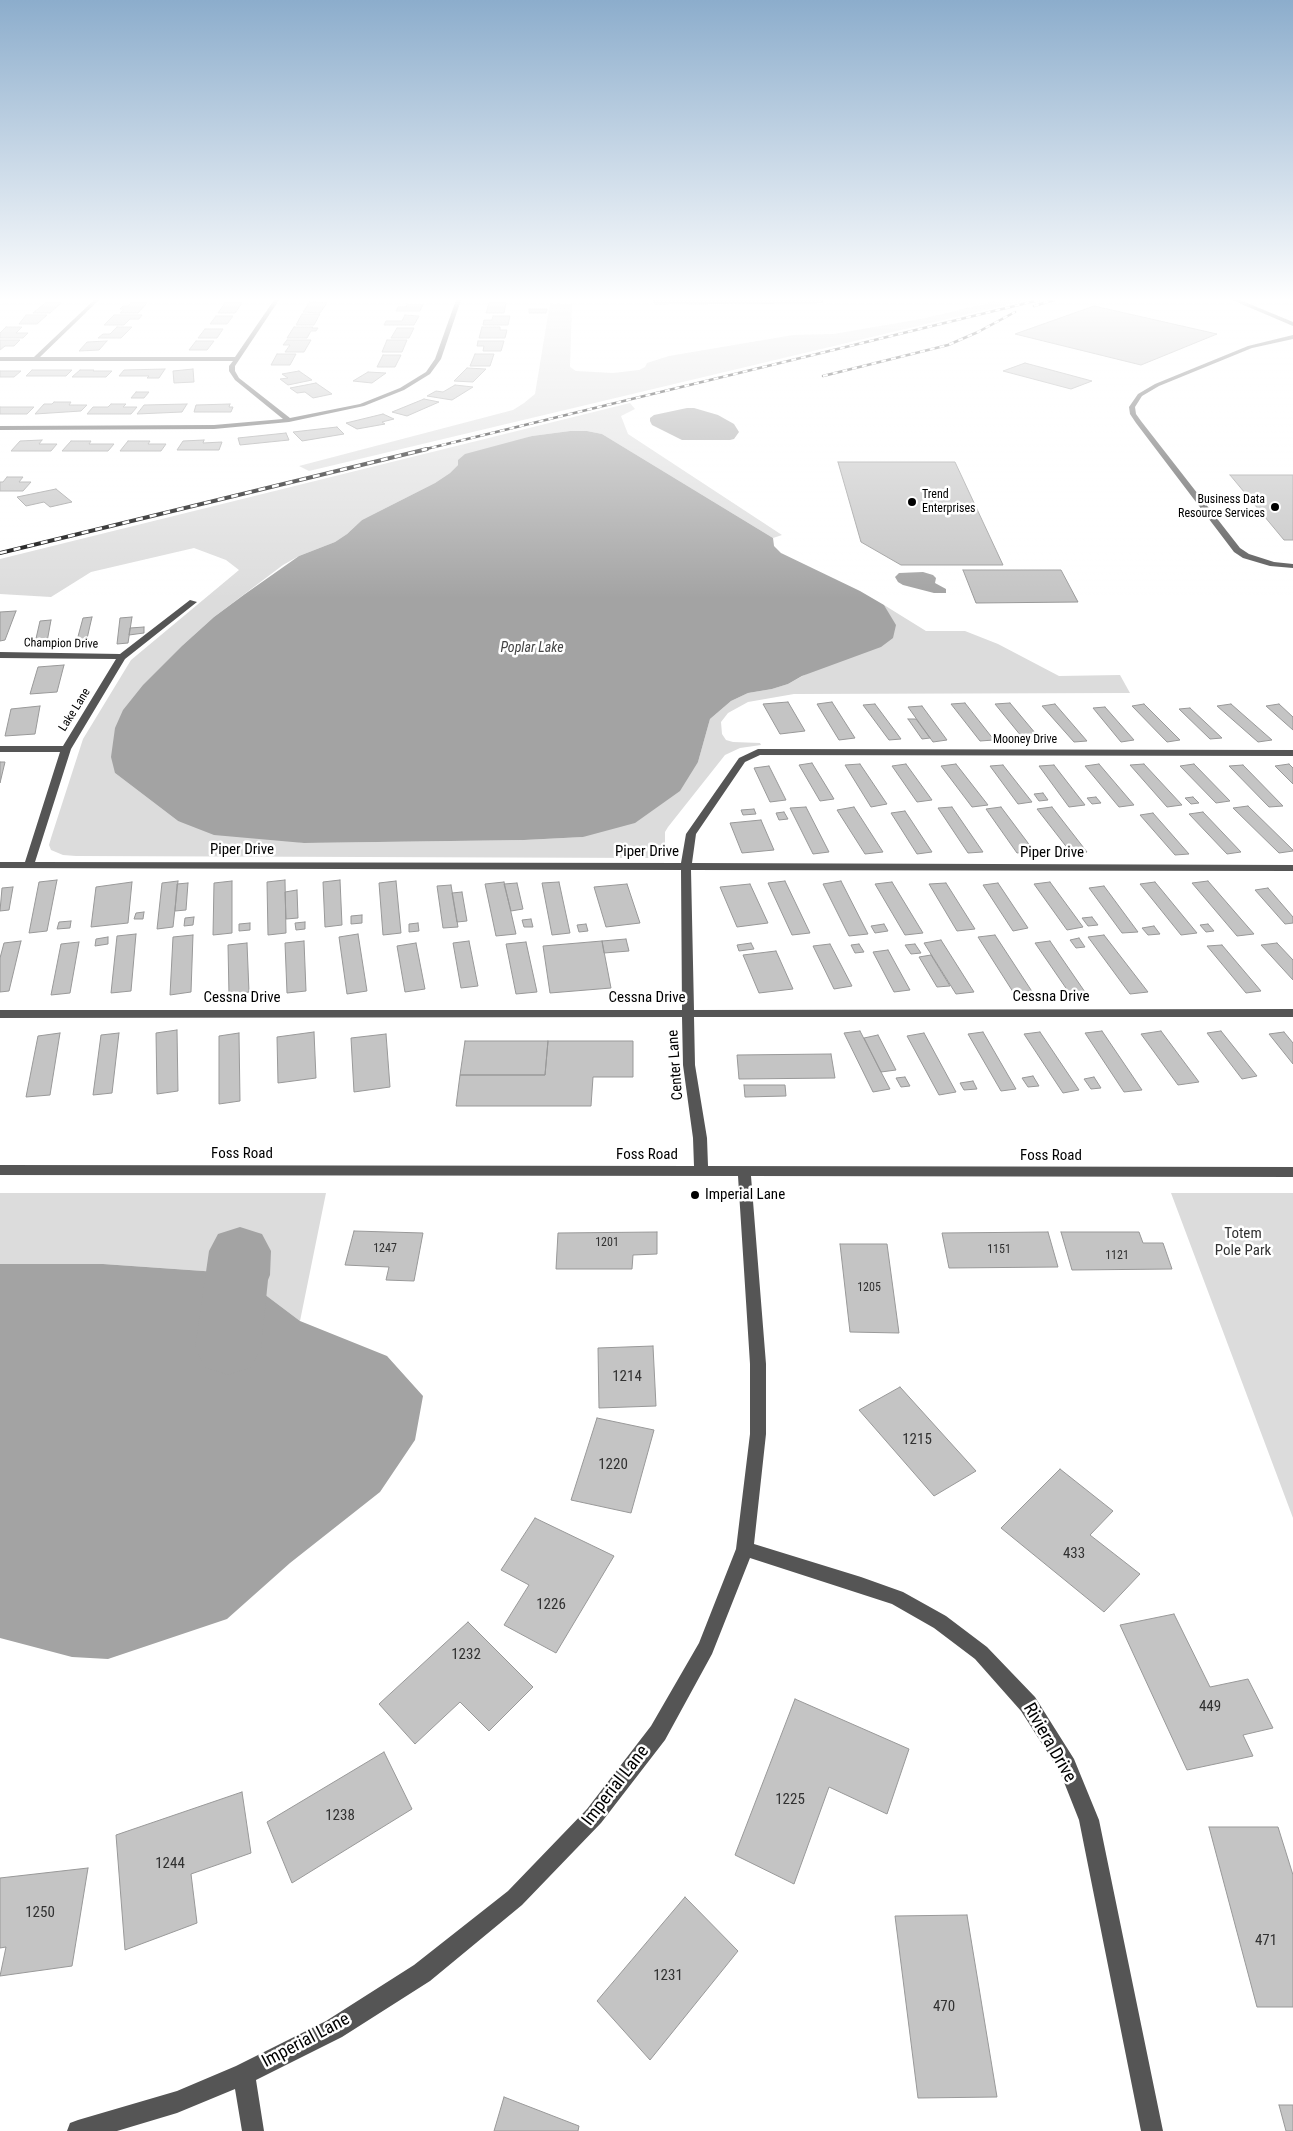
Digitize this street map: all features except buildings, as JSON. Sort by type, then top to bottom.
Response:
[{"type":"street","points":[[263,399],[289,420]]},
{"type":"street","points":[[0,428],[186,428],[289,420],[375,399]]},
{"type":"street","points":[[1136,399],[1132,408],[1138,422],[1237,550],[1246,556],[1258,560],[1293,566]]},
{"type":"street","name":"Lake Lane","points":[[29,865],[66,749],[122,657],[193,602]]},
{"type":"street","name":"Champion Drive","points":[[0,655],[122,657]]},
{"type":"street","points":[[0,749],[66,749]]},
{"type":"street","name":"Mooney Drive","points":[[758,752],[1293,753]]},
{"type":"street","name":"Center Lane","points":[[701,1171],[700,1138],[689,1065],[690,1014],[686,867],[691,834],[742,760],[758,752]]},
{"type":"street","name":"Piper Drive","points":[[0,865],[1293,868]]},
{"type":"street","name":"Cessna Drive","points":[[0,1014],[1293,1013]]},
{"type":"street","name":"Foss Road","points":[[0,1170],[1293,1172]]},
{"type":"street","name":"Imperial Lane","points":[[78,2131],[177,2102],[244,2074],[334,2029],[422,1973],[516,1898],[594,1816],[658,1733],[701,1657],[745,1549],[758,1434],[758,1364],[744,1172]]},
{"type":"street","name":"Riviera Drive","points":[[745,1549],[861,1585],[905,1603],[940,1622],[980,1653],[1028,1704],[1067,1766],[1088,1820],[1152,2131]]},
{"type":"street","points":[[244,2074],[253,2131]]},
{"type":"green space","points":[[528,399],[609,399],[309,471],[299,466],[513,410]]},
{"type":"green space","points":[[630,403],[635,409],[621,416],[628,434],[782,535],[773,538],[602,434],[587,431],[570,431],[532,436],[458,465],[435,483],[362,520],[335,542],[299,556],[283,565],[214,617],[183,645],[115,773],[178,821],[304,843],[524,840],[583,837],[698,762],[710,719],[731,701],[748,693],[788,684],[895,625],[884,605],[926,631],[965,631],[998,644],[1059,676],[1120,675],[1130,693],[794,694],[748,702],[728,713],[721,722],[722,734],[726,740],[733,742],[760,743],[761,745],[740,748],[725,755],[668,827],[665,832],[665,851],[663,854],[653,858],[76,856],[63,855],[51,850],[49,845],[51,838],[83,739],[131,660],[239,570],[226,560],[194,548],[91,572],[51,597],[0,594],[0,559]]},
{"type":"green space","points":[[0,1193],[326,1193],[300,1321],[239,1275],[232,1273],[103,1264],[0,1264]]},
{"type":"green space","name":"Totem Pole Park","points":[[1171,1193],[1293,1193],[1293,1518]]},
{"type":"water","points":[[694,408],[718,415],[734,424],[739,432],[734,439],[730,440],[682,440],[652,425],[650,421],[650,418],[654,415]]},
{"type":"water","name":"Poplar Lake","points":[[570,431],[587,431],[602,434],[773,538],[774,546],[781,553],[860,591],[884,605],[896,625],[893,638],[881,647],[802,676],[788,684],[748,693],[731,701],[710,719],[698,762],[680,791],[635,823],[583,837],[524,840],[304,843],[214,835],[178,821],[115,773],[111,757],[115,728],[123,710],[143,685],[214,617],[299,556],[335,542],[362,520],[435,483],[450,473],[458,465],[458,460],[465,454],[532,436]]},
{"type":"water","points":[[923,572],[933,575],[936,578],[935,583],[946,589],[946,593],[934,593],[903,585],[895,577],[899,573]]},
{"type":"water","points":[[0,1264],[103,1264],[239,1275],[300,1321],[387,1356],[423,1396],[415,1440],[380,1492],[290,1563],[227,1619],[108,1659],[72,1657],[0,1638]]},
{"type":"waterway","points":[[228,1348],[240,1251],[239,1275]]},
{"type":"railway","points":[[422,450],[630,399]]},
{"type":"railway","points":[[0,553],[427,449]]},
{"type":"place","name":"Trend Enterprises","points":[[912,502]]},
{"type":"place","name":"Business Data Resource Services","points":[[1275,507]]},
{"type":"place","name":"Imperial Lane","points":[[695,1195]]}]
